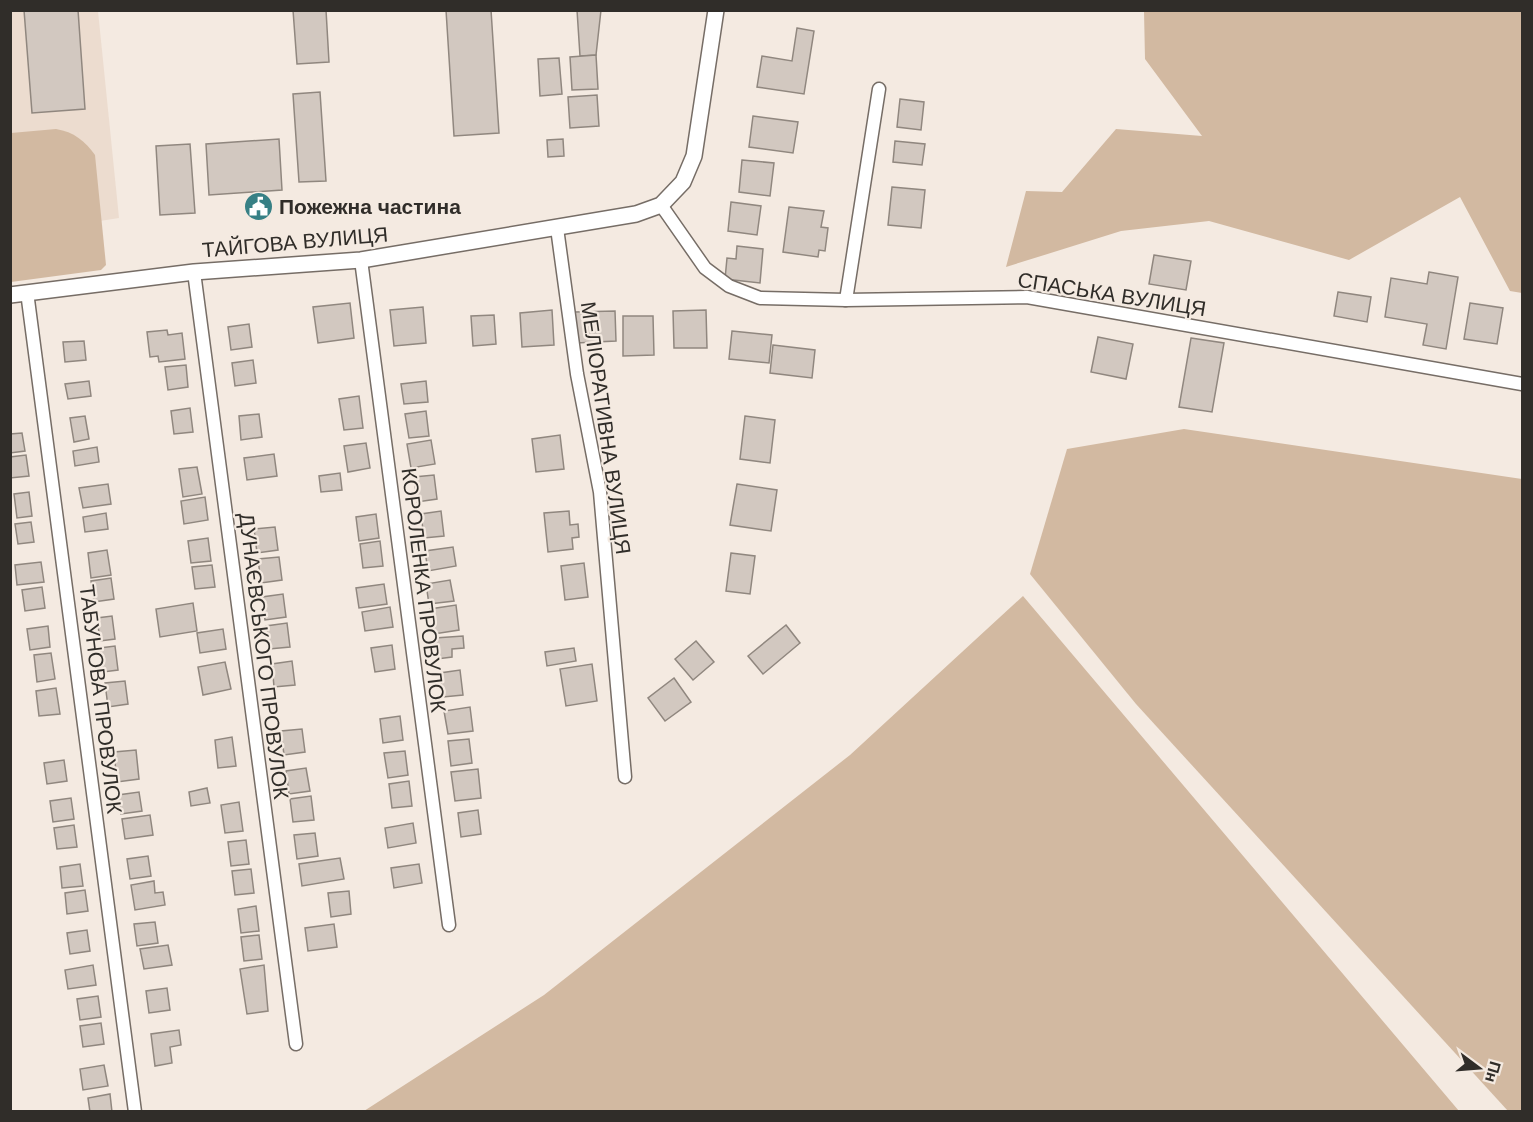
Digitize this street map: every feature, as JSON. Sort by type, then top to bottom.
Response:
[{"type":"street","name":"ТАЙГОВА ВУЛИЦЯ","points":[[10,295],[194,272],[361,260],[636,214],[662,205],[683,182],[694,156],[716,10]]},
{"type":"street","points":[[846,300],[879,89]]},
{"type":"street","name":"СПАСЬКА ВУЛИЦЯ","points":[[662,205],[705,268],[729,286],[760,298],[846,300],[1027,297],[1522,384]]},
{"type":"street","name":"МЕЛІОРАТИВНА ВУЛИЦЯ","points":[[557,228],[577,374],[600,492],[625,777]]},
{"type":"street","name":"КОРОЛЕНКА ПРОВУЛОК","points":[[361,260],[449,925]]},
{"type":"street","name":"ДУНАЄВСЬКОГО ПРОВУЛОК","points":[[194,272],[296,1044]]},
{"type":"street","name":"ТАБУНОВА ПРОВУЛОК","points":[[27,292],[135,1112]]},
{"type":"shaded area","points":[[11,11],[98,11],[119,218],[11,235]]},
{"type":"shaded area","points":[[1144,11],[1522,11],[1522,293],[1510,291],[1460,197],[1349,260],[1209,221],[1121,231],[1006,267],[1026,191],[1062,192],[1116,129],[1202,136],[1145,59]]},
{"type":"shaded area","points":[[56,129],[78,138],[95,155],[106,265],[101,270],[11,282],[11,133]]},
{"type":"shaded area","points":[[1184,429],[1522,479],[1522,1111],[1508,1111],[1136,704],[1030,574],[1067,449]]},
{"type":"shaded area","points":[[1023,596],[1459,1111],[364,1111],[544,995],[850,755]]},
{"type":"building","points":[[24,10],[78,10],[85,109],[32,113]]},
{"type":"building","points":[[293,10],[326,10],[329,62],[297,64]]},
{"type":"building","points":[[446,10],[491,10],[499,133],[454,136]]},
{"type":"building","points":[[577,10],[601,10],[596,55],[580,56]]},
{"type":"building","points":[[797,28],[814,31],[804,94],[757,87],[762,56],[792,61]]},
{"type":"building","points":[[596,55],[598,89],[572,90],[570,57]]},
{"type":"building","points":[[559,58],[562,94],[540,96],[538,59]]},
{"type":"building","points":[[320,92],[326,181],[299,182],[293,94]]},
{"type":"building","points":[[597,95],[599,126],[570,128],[568,97]]},
{"type":"building","points":[[900,99],[924,102],[921,130],[897,127]]},
{"type":"building","points":[[753,116],[798,122],[793,153],[749,147]]},
{"type":"building","points":[[279,139],[282,190],[209,195],[206,144]]},
{"type":"building","points":[[563,139],[564,156],[548,157],[547,140]]},
{"type":"building","points":[[895,141],[925,144],[922,165],[893,162]]},
{"type":"building","points":[[190,144],[195,213],[160,215],[156,146]]},
{"type":"building","points":[[742,160],[774,163],[770,196],[739,192]]},
{"type":"building","points":[[892,187],[925,190],[921,228],[888,225]]},
{"type":"building","points":[[731,202],[761,206],[757,235],[728,231]]},
{"type":"building","points":[[789,207],[824,211],[821,227],[828,228],[825,251],[819,250],[818,257],[783,252]]},
{"type":"building","points":[[737,246],[763,249],[760,283],[725,279],[727,258],[736,259]]},
{"type":"building","points":[[1154,255],[1191,261],[1186,290],[1149,284]]},
{"type":"building","points":[[1429,272],[1458,277],[1446,349],[1423,345],[1427,324],[1385,317],[1391,278],[1427,284]]},
{"type":"building","points":[[1338,292],[1371,297],[1367,322],[1334,316]]},
{"type":"building","points":[[350,303],[354,338],[318,343],[313,307]]},
{"type":"building","points":[[1470,303],[1503,308],[1497,344],[1464,339]]},
{"type":"building","points":[[423,307],[426,343],[394,346],[390,310]]},
{"type":"building","points":[[552,310],[554,345],[522,347],[520,313]]},
{"type":"building","points":[[706,310],[707,348],[674,348],[673,311]]},
{"type":"building","points":[[615,311],[616,341],[576,343],[575,312]]},
{"type":"building","points":[[494,315],[496,344],[473,346],[471,316]]},
{"type":"building","points":[[623,316],[653,316],[654,355],[623,356]]},
{"type":"building","points":[[249,324],[252,347],[231,350],[228,327]]},
{"type":"building","points":[[167,330],[168,335],[182,333],[185,359],[159,362],[158,356],[150,357],[147,332]]},
{"type":"building","points":[[732,331],[772,335],[769,363],[729,359]]},
{"type":"building","points":[[1098,337],[1133,344],[1126,379],[1091,372]]},
{"type":"building","points":[[1191,338],[1224,343],[1212,412],[1179,407]]},
{"type":"building","points":[[84,341],[86,360],[65,362],[63,342]]},
{"type":"building","points":[[773,345],[815,350],[812,378],[770,373]]},
{"type":"building","points":[[253,360],[256,383],[235,386],[232,363]]},
{"type":"building","points":[[186,365],[188,387],[168,390],[165,367]]},
{"type":"building","points":[[89,381],[91,396],[68,399],[65,384]]},
{"type":"building","points":[[426,381],[428,402],[404,404],[401,384]]},
{"type":"building","points":[[359,396],[363,428],[344,430],[339,399]]},
{"type":"building","points":[[190,408],[193,432],[174,434],[171,411]]},
{"type":"building","points":[[426,411],[429,436],[409,438],[405,414]]},
{"type":"building","points":[[259,414],[262,437],[241,440],[239,416]]},
{"type":"building","points":[[85,416],[89,439],[74,442],[70,418]]},
{"type":"building","points":[[745,416],[775,420],[770,463],[740,459]]},
{"type":"building","points":[[22,433],[25,451],[10,453],[10,434]]},
{"type":"building","points":[[560,435],[564,469],[536,472],[532,439]]},
{"type":"building","points":[[431,440],[435,464],[411,468],[407,444]]},
{"type":"building","points":[[366,443],[370,468],[348,472],[344,446]]},
{"type":"building","points":[[97,447],[99,462],[75,466],[73,451]]},
{"type":"building","points":[[274,454],[277,476],[247,480],[244,458]]},
{"type":"building","points":[[26,455],[29,476],[10,478],[10,457]]},
{"type":"building","points":[[197,467],[202,494],[183,497],[179,469]]},
{"type":"building","points":[[340,473],[342,490],[321,492],[319,476]]},
{"type":"building","points":[[434,475],[437,499],[417,502],[414,477]]},
{"type":"building","points":[[108,484],[111,504],[83,508],[79,488]]},
{"type":"building","points":[[737,484],[777,490],[771,531],[730,525]]},
{"type":"building","points":[[29,492],[32,516],[17,518],[14,494]]},
{"type":"building","points":[[205,497],[208,520],[184,524],[181,501]]},
{"type":"building","points":[[441,511],[444,536],[424,538],[421,514]]},
{"type":"building","points":[[569,511],[570,525],[578,524],[579,537],[572,538],[573,549],[548,552],[544,513]]},
{"type":"building","points":[[106,513],[108,529],[85,532],[83,517]]},
{"type":"building","points":[[376,514],[379,538],[359,541],[356,517]]},
{"type":"building","points":[[31,522],[34,542],[18,544],[15,524]]},
{"type":"building","points":[[275,527],[278,550],[257,553],[254,529]]},
{"type":"building","points":[[208,538],[211,561],[191,563],[188,541]]},
{"type":"building","points":[[380,541],[383,566],[363,568],[360,544]]},
{"type":"building","points":[[453,547],[456,566],[428,571],[425,551]]},
{"type":"building","points":[[107,550],[111,575],[91,578],[88,553]]},
{"type":"building","points":[[731,553],[755,556],[750,594],[726,591]]},
{"type":"building","points":[[279,557],[282,580],[261,583],[258,559]]},
{"type":"building","points":[[41,562],[44,582],[17,585],[15,565]]},
{"type":"building","points":[[584,563],[588,597],[565,600],[561,566]]},
{"type":"building","points":[[212,565],[215,587],[195,589],[192,567]]},
{"type":"building","points":[[111,578],[114,599],[94,602],[91,581]]},
{"type":"building","points":[[450,580],[454,601],[429,604],[426,584]]},
{"type":"building","points":[[384,584],[387,604],[359,608],[356,588]]},
{"type":"building","points":[[42,587],[45,608],[25,611],[22,590]]},
{"type":"building","points":[[283,594],[286,617],[265,620],[262,597]]},
{"type":"building","points":[[193,603],[197,631],[160,637],[156,609]]},
{"type":"building","points":[[456,605],[459,630],[434,634],[430,609]]},
{"type":"building","points":[[390,607],[393,627],[365,631],[362,612]]},
{"type":"building","points":[[112,616],[115,639],[100,641],[97,618]]},
{"type":"building","points":[[287,623],[290,647],[269,649],[266,626]]},
{"type":"building","points":[[786,625],[800,643],[763,674],[748,656]]},
{"type":"building","points":[[48,626],[50,647],[30,650],[27,629]]},
{"type":"building","points":[[223,629],[226,649],[200,653],[197,633]]},
{"type":"building","points":[[463,636],[464,648],[452,649],[452,657],[437,659],[435,638]]},
{"type":"building","points":[[696,641],[714,662],[693,680],[675,659]]},
{"type":"building","points":[[392,645],[395,669],[375,672],[371,648]]},
{"type":"building","points":[[115,646],[118,670],[103,672],[100,648]]},
{"type":"building","points":[[574,648],[576,661],[547,666],[545,652]]},
{"type":"building","points":[[51,653],[55,679],[37,682],[34,655]]},
{"type":"building","points":[[292,661],[295,685],[274,687],[272,664]]},
{"type":"building","points":[[225,662],[231,689],[203,695],[198,667]]},
{"type":"building","points":[[592,664],[597,701],[566,706],[560,669]]},
{"type":"building","points":[[460,670],[463,695],[443,697],[440,673]]},
{"type":"building","points":[[674,678],[691,702],[665,721],[648,698]]},
{"type":"building","points":[[125,681],[128,704],[108,707],[105,683]]},
{"type":"building","points":[[56,688],[60,714],[39,716],[36,691]]},
{"type":"building","points":[[470,707],[473,731],[448,734],[444,711]]},
{"type":"building","points":[[400,716],[403,740],[383,743],[380,719]]},
{"type":"building","points":[[302,729],[305,752],[284,755],[281,731]]},
{"type":"building","points":[[232,737],[236,766],[218,768],[215,740]]},
{"type":"building","points":[[469,739],[472,763],[451,766],[448,741]]},
{"type":"building","points":[[136,750],[139,779],[117,782],[114,752]]},
{"type":"building","points":[[405,751],[408,775],[388,778],[384,753]]},
{"type":"building","points":[[64,760],[67,781],[47,784],[44,763]]},
{"type":"building","points":[[306,768],[310,791],[289,794],[286,771]]},
{"type":"building","points":[[478,769],[481,798],[455,801],[451,772]]},
{"type":"building","points":[[409,781],[412,806],[392,808],[389,784]]},
{"type":"building","points":[[207,788],[210,803],[191,806],[189,792]]},
{"type":"building","points":[[139,792],[142,811],[121,814],[118,795]]},
{"type":"building","points":[[311,796],[314,820],[293,822],[290,799]]},
{"type":"building","points":[[71,798],[74,819],[53,822],[50,801]]},
{"type":"building","points":[[239,802],[243,831],[225,833],[221,805]]},
{"type":"building","points":[[478,810],[481,834],[461,837],[458,813]]},
{"type":"building","points":[[150,815],[153,835],[125,839],[122,819]]},
{"type":"building","points":[[413,823],[416,843],[388,848],[385,828]]},
{"type":"building","points":[[74,825],[77,847],[57,849],[54,828]]},
{"type":"building","points":[[315,833],[318,856],[297,859],[294,835]]},
{"type":"building","points":[[246,840],[249,864],[231,866],[228,842]]},
{"type":"building","points":[[148,856],[151,876],[130,879],[127,859]]},
{"type":"building","points":[[340,858],[344,879],[302,886],[299,864]]},
{"type":"building","points":[[80,864],[83,886],[62,888],[60,867]]},
{"type":"building","points":[[419,864],[422,883],[394,888],[391,868]]},
{"type":"building","points":[[251,869],[254,893],[235,895],[232,871]]},
{"type":"building","points":[[154,881],[155,893],[163,892],[165,905],[135,910],[131,885]]},
{"type":"building","points":[[85,890],[88,911],[67,914],[65,893]]},
{"type":"building","points":[[349,891],[351,914],[331,917],[328,893]]},
{"type":"building","points":[[256,906],[259,931],[241,933],[238,909]]},
{"type":"building","points":[[155,922],[158,943],[137,946],[134,924]]},
{"type":"building","points":[[334,924],[337,947],[308,951],[305,928]]},
{"type":"building","points":[[87,930],[90,951],[70,954],[67,933]]},
{"type":"building","points":[[259,935],[262,959],[244,961],[241,937]]},
{"type":"building","points":[[168,945],[172,965],[144,969],[140,949]]},
{"type":"building","points":[[93,965],[96,985],[68,989],[65,970]]},
{"type":"building","points":[[264,965],[268,1011],[247,1014],[240,969]]},
{"type":"building","points":[[167,988],[170,1010],[149,1013],[146,991]]},
{"type":"building","points":[[98,996],[101,1017],[80,1020],[77,999]]},
{"type":"building","points":[[101,1023],[104,1044],[83,1047],[80,1026]]},
{"type":"building","points":[[179,1030],[181,1045],[170,1047],[172,1063],[155,1066],[151,1034]]},
{"type":"building","points":[[104,1065],[108,1086],[83,1090],[80,1069]]},
{"type":"building","points":[[110,1094],[112,1112],[90,1112],[88,1098]]},
{"type":"place","name":"Пожежна частина","points":[[258,206]]}]
